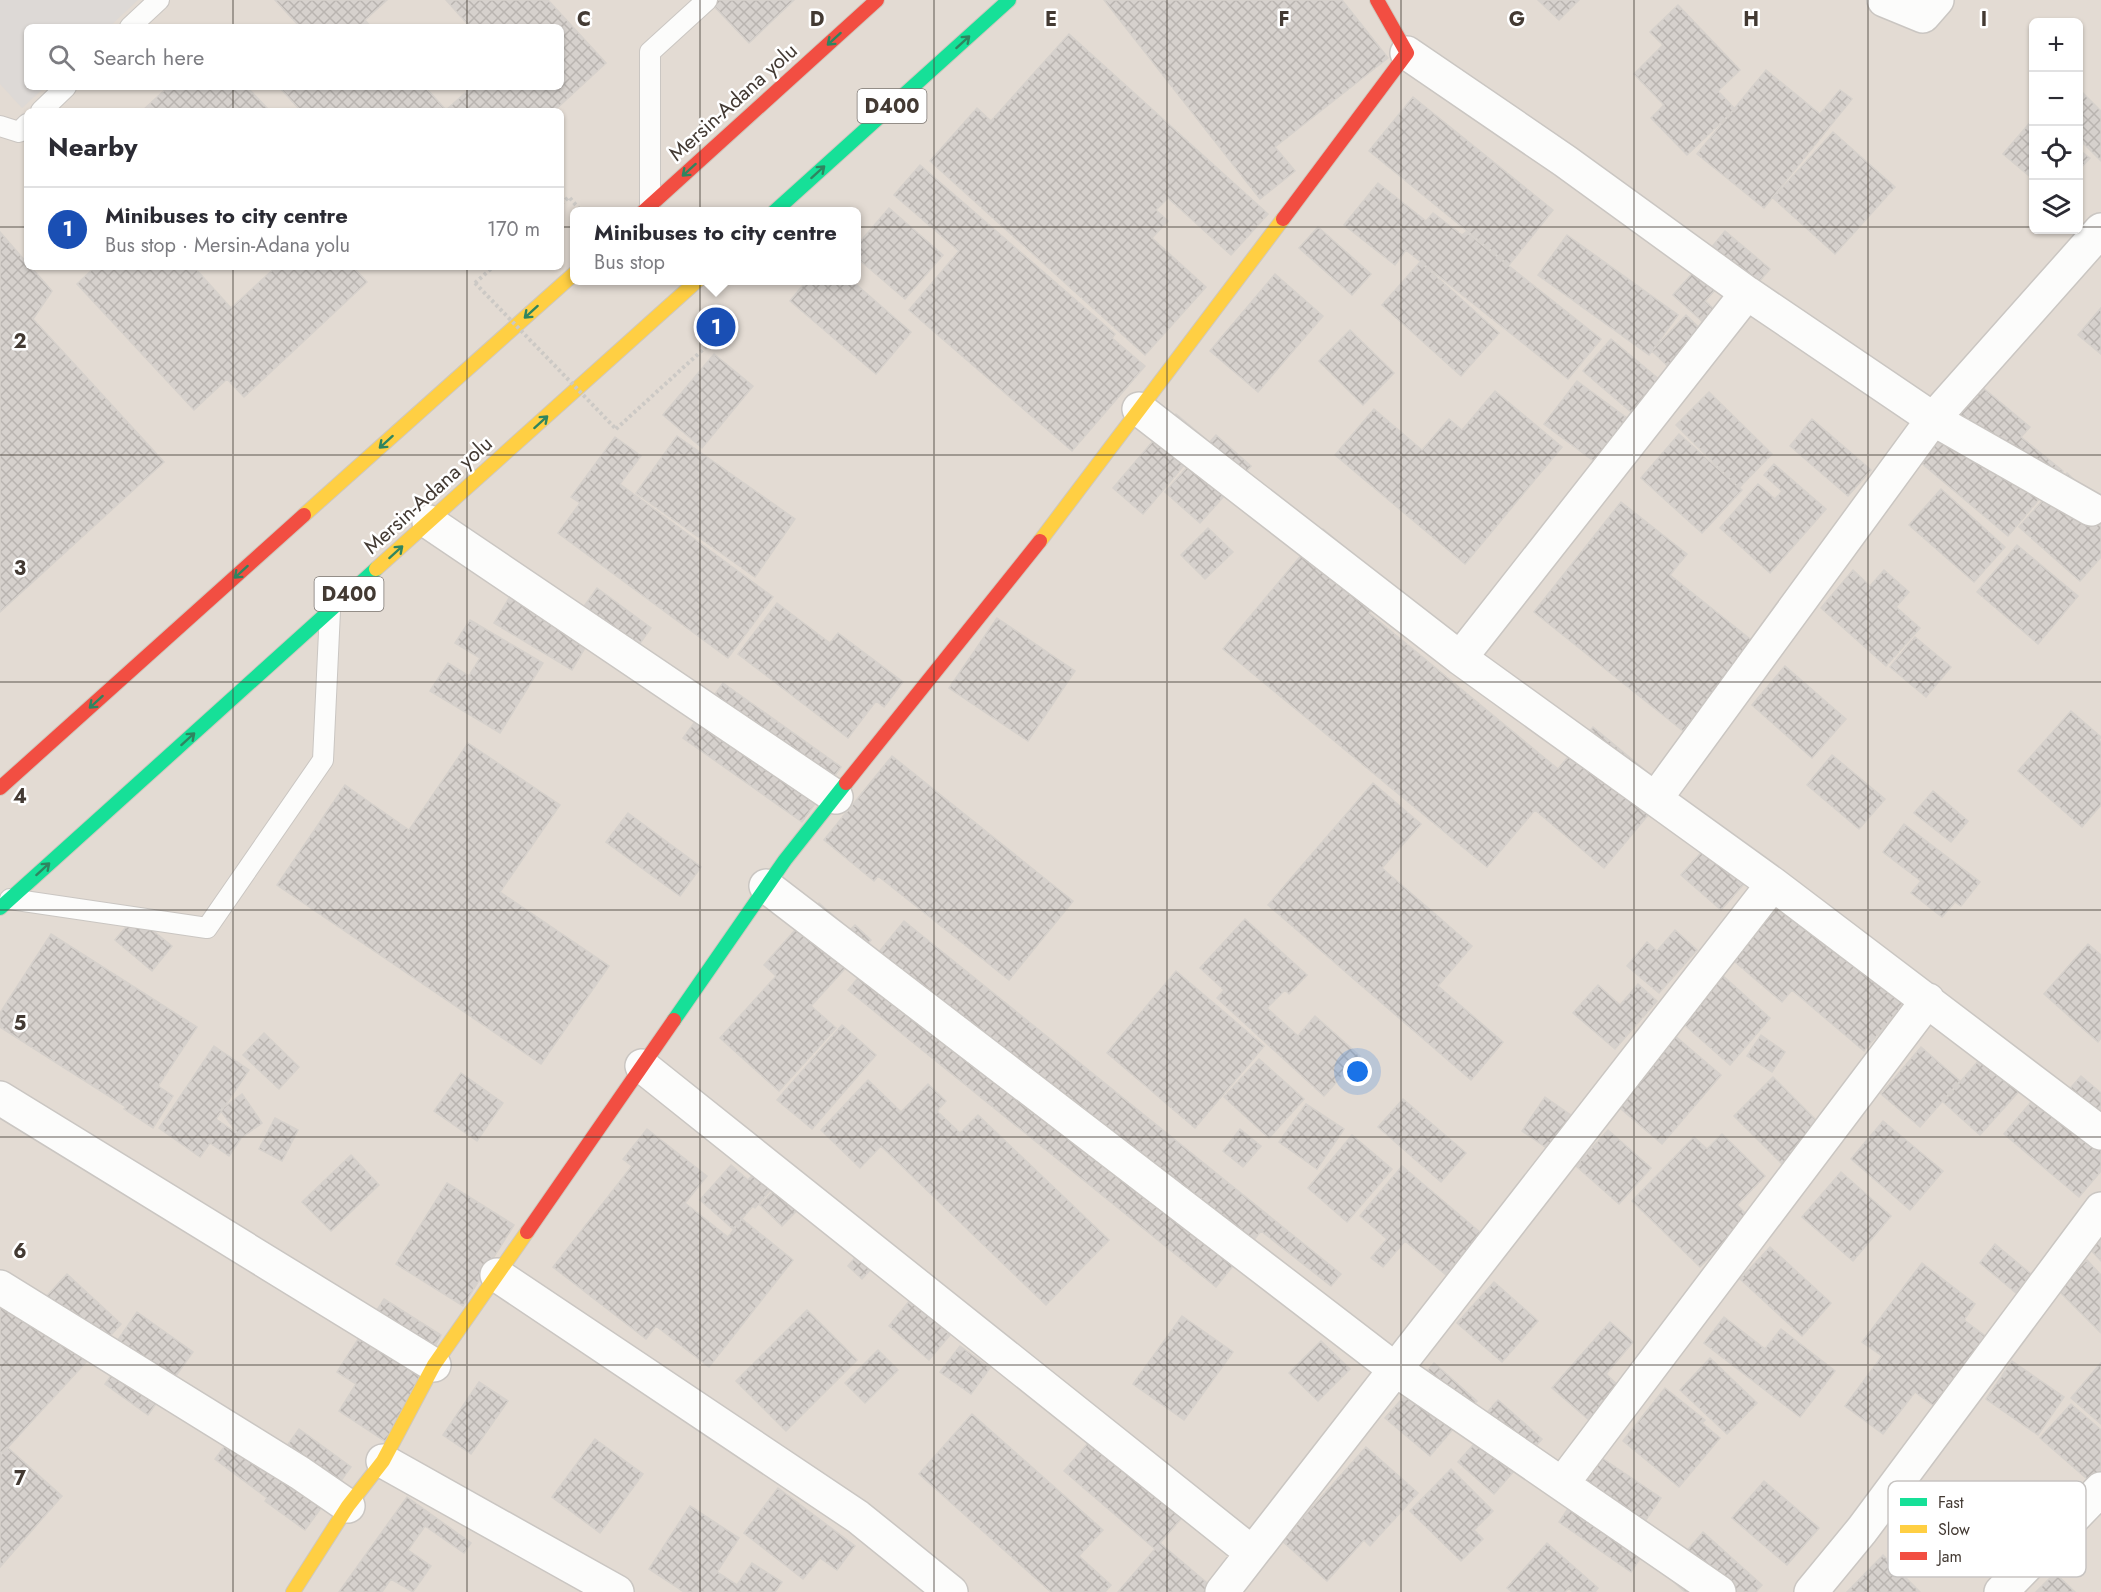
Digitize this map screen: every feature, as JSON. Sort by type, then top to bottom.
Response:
[{"type":"main road","name":"Mersin-Adana yolu","points":[[648,207],[877,0]]},
{"type":"main road","name":"D400","points":[[780,207],[1009,0]]},
{"type":"main road","points":[[293,1592],[348,1506],[383,1461],[434,1365],[766,886],[1056,521],[1407,53],[1377,0]]},
{"type":"main road","points":[[0,788],[570,277]]},
{"type":"main road","name":"Mersin-Adana yolu","points":[[5,904],[692,285]]},
{"type":"street","points":[[1884,0],[1923,16],[1937,0]]},
{"type":"street","points":[[1407,53],[1565,161],[1747,293],[1933,420],[2091,509]]},
{"type":"street","points":[[1656,798],[1933,420],[2101,230]]},
{"type":"street","points":[[1460,658],[1747,293]]},
{"type":"street","points":[[1139,409],[1460,658],[1773,884],[2101,1133]]},
{"type":"street","points":[[429,522],[836,797]]},
{"type":"street","points":[[1221,1592],[1773,884]]},
{"type":"street","points":[[766,886],[1396,1370],[1719,1592]]},
{"type":"street","points":[[1562,1484],[1928,1000]]},
{"type":"street","points":[[642,1066],[1251,1552]]},
{"type":"street","points":[[0,1098],[434,1365]]},
{"type":"street","points":[[1898,1481],[2101,1209]]},
{"type":"street","points":[[497,1275],[858,1517],[951,1592]]},
{"type":"street","points":[[0,1287],[290,1467],[348,1506]]},
{"type":"street","points":[[383,1461],[617,1592]]},
{"type":"street","points":[[2086,1504],[2101,1489]]},
{"type":"street","points":[[1811,1592],[1888,1495]]},
{"type":"street","points":[[2001,1592],[2016,1577]]},
{"type":"lane","points":[[133,24],[159,0]]},
{"type":"lane","points":[[646,207],[650,52],[707,0]]},
{"type":"lane","points":[[44,108],[63,90]]},
{"type":"lane","points":[[0,126],[19,132],[24,127]]},
{"type":"lane","points":[[5,904],[207,928],[323,760],[330,611]]},
{"type":"path","points":[[564,201],[568,197],[577,207]]},
{"type":"path","points":[[489,270],[475,283],[616,429],[708,345]]},
{"type":"shaded area","points":[[0,0],[2101,0],[2101,1592],[0,1592]]},
{"type":"shaded area","points":[[0,0],[138,0],[112,24],[24,24],[24,90],[42,90],[22,108],[0,84]]},
{"type":"building","points":[[275,0],[387,0],[365,20],[368,24],[297,24]]},
{"type":"building","points":[[446,0],[548,0],[606,63],[557,108],[448,108],[469,90],[564,90],[564,24],[467,24]]},
{"type":"building","points":[[708,0],[794,0],[749,43]]},
{"type":"building","points":[[1104,0],[1342,0],[1388,58],[1275,147],[1295,171],[1260,199]]},
{"type":"building","points":[[1538,0],[1579,0],[1559,20]]},
{"type":"building","points":[[1678,5],[1740,70],[1718,91],[1735,109],[1687,155],[1651,118],[1664,105],[1634,74],[1663,45],[1650,32]]},
{"type":"building","points":[[1069,34],[1268,214],[1231,255],[1168,198],[1156,210],[1168,221],[1152,238],[1206,287],[1145,355],[930,161],[977,108],[991,121]]},
{"type":"building","points":[[1766,70],[1820,114],[1840,90],[1852,99],[1764,208],[1697,154]]},
{"type":"building","points":[[165,90],[250,90],[267,108],[145,108]]},
{"type":"building","points":[[282,90],[428,90],[444,108],[298,108]]},
{"type":"building","points":[[2083,93],[2101,111],[2101,161],[2083,143]]},
{"type":"building","points":[[1413,97],[1553,210],[1509,265],[1369,151]]},
{"type":"building","points":[[2029,124],[2029,176],[2003,154]]},
{"type":"building","points":[[1833,132],[1895,187],[1835,254],[1773,198]]},
{"type":"building","points":[[2083,153],[2090,158],[2083,166]]},
{"type":"building","points":[[920,165],[1115,334],[1112,338],[1145,366],[1072,451],[909,310],[959,251],[894,195]]},
{"type":"building","points":[[1378,183],[1426,221],[1433,213],[1462,235],[1466,232],[1601,339],[1568,379],[1406,250],[1395,265],[1344,225]]},
{"type":"building","points":[[889,208],[943,255],[905,299],[861,261],[861,240]]},
{"type":"building","points":[[1318,227],[1371,274],[1352,295],[1299,248]]},
{"type":"building","points":[[1725,231],[1770,269],[1750,292],[1706,254]]},
{"type":"building","points":[[0,232],[24,260],[24,270],[34,270],[52,291],[33,319],[164,462],[0,612]]},
{"type":"building","points":[[1567,235],[1678,315],[1649,355],[1538,275]]},
{"type":"building","points":[[1706,258],[1727,277],[1705,301],[1726,320],[1715,333],[1673,295]]},
{"type":"building","points":[[1420,262],[1499,333],[1461,376],[1382,305]]},
{"type":"building","points":[[92,270],[197,270],[231,308],[273,270],[356,270],[367,282],[244,397],[227,379],[194,410],[77,284]]},
{"type":"building","points":[[1275,274],[1323,316],[1258,392],[1210,351]]},
{"type":"building","points":[[803,285],[857,285],[911,332],[876,374],[790,301]]},
{"type":"building","points":[[2101,308],[2101,354],[2078,335]]},
{"type":"building","points":[[1686,315],[1715,343],[1681,379],[1652,351]]},
{"type":"building","points":[[1350,330],[1394,373],[1363,405],[1319,361]]},
{"type":"building","points":[[1611,339],[1666,385],[1638,418],[1583,371]]},
{"type":"building","points":[[714,354],[753,386],[702,448],[663,415]]},
{"type":"building","points":[[1577,381],[1639,427],[1607,471],[1544,424]]},
{"type":"building","points":[[1982,387],[2030,427],[2021,437],[2063,471],[2008,536],[1920,462]]},
{"type":"building","points":[[1495,391],[1562,447],[1465,564],[1335,455],[1374,409],[1422,450],[1449,419],[1462,430]]},
{"type":"building","points":[[1709,392],[1772,454],[1739,488],[1676,425]]},
{"type":"building","points":[[1176,414],[1206,439],[1143,514],[1113,488]]},
{"type":"building","points":[[1812,419],[1871,470],[1848,496],[1790,446]]},
{"type":"building","points":[[1679,434],[1742,490],[1702,533],[1641,478]]},
{"type":"building","points":[[1216,435],[1251,466],[1200,523],[1165,492]]},
{"type":"building","points":[[677,436],[795,519],[755,577],[636,493]]},
{"type":"building","points":[[615,437],[641,456],[620,484],[773,597],[728,658],[558,533],[580,503],[571,497]]},
{"type":"building","points":[[1774,464],[1826,509],[1770,573],[1720,528],[1758,484],[1775,499],[1782,491],[1764,475]]},
{"type":"building","points":[[2067,473],[2086,491],[2101,520],[2101,557],[2080,581],[2019,527]]},
{"type":"building","points":[[1941,489],[2005,547],[1974,582],[1909,525]]},
{"type":"building","points":[[1621,502],[1687,554],[1670,575],[1754,642],[1683,731],[1534,612]]},
{"type":"building","points":[[1208,528],[1233,552],[1205,579],[1181,555]]},
{"type":"building","points":[[1323,529],[1392,586],[1369,613],[1558,769],[1593,727],[1669,790],[1604,868],[1535,810],[1487,867],[1223,649]]},
{"type":"building","points":[[2017,545],[2078,596],[2038,644],[1977,592]]},
{"type":"building","points":[[1853,570],[1870,586],[1884,570],[1909,592],[1896,607],[1920,628],[1886,666],[1821,608]]},
{"type":"building","points":[[515,588],[592,636],[572,670],[494,623]]},
{"type":"building","points":[[597,588],[651,628],[631,656],[577,616]]},
{"type":"building","points":[[777,603],[830,643],[838,633],[903,682],[884,707],[876,701],[848,738],[738,654]]},
{"type":"building","points":[[997,618],[1075,671],[1028,741],[949,688]]},
{"type":"building","points":[[470,620],[543,663],[500,733],[430,691],[448,663],[469,676],[480,658],[455,643]]},
{"type":"building","points":[[1915,637],[1951,667],[1926,697],[1890,667]]},
{"type":"building","points":[[1785,666],[1846,719],[1812,758],[1752,705]]},
{"type":"building","points":[[723,683],[841,767],[802,822],[683,738]]},
{"type":"building","points":[[2071,711],[2101,737],[2099,740],[2101,742],[2101,805],[2082,827],[2018,771]]},
{"type":"building","points":[[468,743],[560,805],[500,892],[609,966],[541,1064],[277,885],[345,785],[409,830]]},
{"type":"building","points":[[1832,755],[1885,799],[1859,829],[1807,785]]},
{"type":"building","points":[[892,756],[1073,901],[1009,980],[878,876],[874,881],[824,840]]},
{"type":"building","points":[[1373,783],[1421,824],[1382,868],[1472,946],[1438,986],[1503,1042],[1471,1080],[1268,905]]},
{"type":"building","points":[[1933,791],[1968,821],[1951,842],[1914,813]]},
{"type":"building","points":[[628,813],[701,867],[680,896],[606,842]]},
{"type":"building","points":[[1904,824],[1980,882],[1961,906],[1955,902],[1942,917],[1911,893],[1921,881],[1883,852]]},
{"type":"building","points":[[1717,835],[1751,876],[1721,910],[1681,875]]},
{"type":"building","points":[[1782,892],[1908,999],[1864,1051],[1792,990],[1782,1002],[1728,956]]},
{"type":"building","points":[[819,903],[850,930],[855,925],[871,940],[811,1006],[836,1028],[779,1091],[720,1038],[776,976],[764,965]]},
{"type":"building","points":[[135,916],[172,946],[152,971],[115,940]]},
{"type":"building","points":[[1245,919],[1307,975],[1289,994],[1285,990],[1267,1008],[1298,1036],[1315,1016],[1360,1056],[1324,1096],[1217,998],[1224,990],[1200,968]]},
{"type":"building","points":[[904,921],[1341,1274],[1331,1286],[1261,1231],[1216,1287],[848,990]]},
{"type":"building","points":[[1675,930],[1697,950],[1659,993],[1627,966],[1647,942],[1657,951]]},
{"type":"building","points":[[51,934],[197,1027],[158,1086],[173,1096],[153,1128],[124,1109],[126,1107],[0,1027],[0,1013]]},
{"type":"building","points":[[2088,944],[2101,955],[2101,1038],[2098,1042],[2044,994]]},
{"type":"building","points":[[1176,971],[1264,1046],[1195,1128],[1107,1053]]},
{"type":"building","points":[[1721,974],[1770,1018],[1730,1065],[1680,1021]]},
{"type":"building","points":[[1638,984],[1657,1001],[1615,1049],[1573,1013],[1598,985],[1620,1005]]},
{"type":"building","points":[[842,1025],[876,1055],[812,1129],[777,1100]]},
{"type":"building","points":[[264,1033],[299,1067],[279,1089],[243,1055]]},
{"type":"building","points":[[1674,1035],[1721,1075],[1662,1144],[1615,1104]]},
{"type":"building","points":[[1761,1035],[1785,1052],[1772,1072],[1747,1056]]},
{"type":"building","points":[[1997,1039],[2021,1089],[1980,1135],[1943,1102]]},
{"type":"building","points":[[214,1046],[249,1070],[216,1119],[242,1137],[229,1156],[210,1143],[200,1157],[159,1128]]},
{"type":"building","points":[[1921,1047],[1960,1081],[1920,1127],[1881,1094]]},
{"type":"building","points":[[1259,1059],[1304,1099],[1269,1138],[1224,1097]]},
{"type":"building","points":[[461,1073],[503,1103],[477,1141],[434,1111]]},
{"type":"building","points":[[2081,1076],[2101,1093],[2101,1171],[2079,1197],[2004,1134],[2042,1089],[2058,1102]]},
{"type":"building","points":[[1773,1077],[1824,1128],[1785,1167],[1734,1116]]},
{"type":"building","points":[[868,1080],[901,1112],[928,1084],[946,1101],[937,1111],[960,1133],[978,1115],[1109,1240],[1046,1305],[881,1146],[860,1168],[821,1130]]},
{"type":"building","points":[[242,1094],[262,1123],[241,1138],[220,1110]]},
{"type":"building","points":[[1545,1097],[1575,1118],[1551,1151],[1522,1131]]},
{"type":"building","points":[[1403,1099],[1466,1153],[1441,1182],[1378,1127]]},
{"type":"building","points":[[1306,1104],[1344,1129],[1317,1169],[1279,1142]]},
{"type":"building","points":[[275,1118],[298,1130],[282,1161],[259,1149]]},
{"type":"building","points":[[1883,1121],[1943,1171],[1910,1210],[1851,1159]]},
{"type":"building","points":[[647,1129],[707,1176],[685,1203],[728,1237],[742,1219],[793,1260],[709,1367],[656,1326],[646,1339],[553,1267],[632,1166],[623,1159]]},
{"type":"building","points":[[1240,1129],[1261,1146],[1243,1167],[1223,1151]]},
{"type":"building","points":[[1608,1130],[1651,1168],[1619,1204],[1576,1166]]},
{"type":"building","points":[[1722,1134],[1765,1176],[1737,1205],[1749,1217],[1700,1267],[1632,1201],[1694,1137],[1707,1149]]},
{"type":"building","points":[[1352,1135],[1392,1169],[1347,1222],[1308,1188]]},
{"type":"building","points":[[772,1154],[789,1169],[733,1229],[700,1200],[731,1165],[748,1180]]},
{"type":"building","points":[[351,1155],[379,1185],[331,1231],[302,1202]]},
{"type":"building","points":[[1402,1166],[1481,1233],[1446,1275],[1405,1241],[1383,1267],[1371,1258],[1387,1239],[1360,1216]]},
{"type":"building","points":[[796,1167],[819,1188],[782,1226],[760,1205]]},
{"type":"building","points":[[1841,1172],[1891,1216],[1853,1261],[1802,1217]]},
{"type":"building","points":[[447,1183],[514,1225],[463,1306],[396,1264]]},
{"type":"building","points":[[2101,1228],[2101,1261],[2085,1244]]},
{"type":"building","points":[[868,1242],[883,1256],[862,1279],[848,1266]]},
{"type":"building","points":[[1995,1244],[2031,1274],[2016,1293],[1980,1263]]},
{"type":"building","points":[[1770,1247],[1831,1303],[1802,1336],[1740,1279]]},
{"type":"building","points":[[2087,1260],[2101,1275],[2100,1332],[2057,1289]]},
{"type":"building","points":[[1922,1263],[1975,1304],[1964,1320],[1992,1341],[1938,1409],[1915,1392],[1883,1434],[1845,1406],[1882,1356],[1862,1342]]},
{"type":"building","points":[[67,1274],[121,1324],[0,1456],[0,1278],[34,1310]]},
{"type":"building","points":[[1494,1282],[1538,1321],[1502,1362],[1457,1323]]},
{"type":"building","points":[[384,1299],[441,1335],[386,1442],[339,1411],[356,1384],[337,1372]]},
{"type":"building","points":[[910,1300],[950,1335],[929,1360],[889,1326]]},
{"type":"building","points":[[807,1310],[857,1360],[786,1431],[736,1381]]},
{"type":"building","points":[[137,1312],[193,1352],[148,1415],[105,1384],[125,1356],[113,1347]]},
{"type":"building","points":[[1182,1316],[1233,1352],[1184,1420],[1133,1384]]},
{"type":"building","points":[[1724,1317],[1765,1349],[1781,1329],[1835,1371],[1800,1417],[1704,1343]]},
{"type":"building","points":[[1610,1322],[1633,1342],[1606,1374],[1620,1387],[1590,1421],[1552,1388]]},
{"type":"building","points":[[1321,1341],[1350,1369],[1318,1401],[1289,1373]]},
{"type":"building","points":[[960,1346],[990,1368],[971,1394],[940,1372]]},
{"type":"building","points":[[878,1350],[898,1370],[865,1403],[845,1383]]},
{"type":"building","points":[[1710,1358],[1757,1403],[1727,1434],[1680,1390]]},
{"type":"building","points":[[2012,1361],[2064,1397],[2038,1435],[1986,1399]]},
{"type":"building","points":[[1434,1363],[1477,1401],[1430,1456],[1385,1418]]},
{"type":"building","points":[[2101,1363],[2101,1424],[2071,1398]]},
{"type":"building","points":[[479,1382],[508,1401],[471,1454],[443,1435]]},
{"type":"building","points":[[1665,1388],[1705,1420],[1702,1423],[1720,1438],[1679,1487],[1623,1441]]},
{"type":"building","points":[[1498,1400],[1542,1439],[1494,1494],[1458,1462],[1474,1444],[1466,1436]]},
{"type":"building","points":[[2071,1404],[2101,1430],[2101,1478],[2094,1485],[2040,1438]]},
{"type":"building","points":[[972,1414],[1103,1530],[1079,1556],[1111,1585],[1105,1592],[1051,1592],[919,1474]]},
{"type":"building","points":[[1108,1420],[1199,1498],[1160,1543],[1212,1587],[1208,1592],[1118,1592],[1155,1549],[1064,1471]]},
{"type":"building","points":[[239,1427],[279,1457],[299,1429],[351,1467],[305,1530],[265,1501],[267,1498],[215,1459]]},
{"type":"building","points":[[595,1439],[643,1474],[600,1533],[552,1497]]},
{"type":"building","points":[[7,1447],[62,1496],[0,1567],[0,1454]]},
{"type":"building","points":[[1366,1447],[1418,1493],[1370,1546],[1364,1540],[1327,1581],[1282,1541]]},
{"type":"building","points":[[1602,1458],[1661,1498],[1639,1530],[1653,1539],[1631,1572],[1559,1522]]},
{"type":"building","points":[[1451,1469],[1493,1511],[1474,1530],[1483,1539],[1461,1561],[1410,1511]]},
{"type":"building","points":[[1764,1481],[1819,1528],[1787,1565],[1732,1518]]},
{"type":"building","points":[[778,1488],[855,1546],[837,1570],[820,1558],[803,1579],[744,1533]]},
{"type":"building","points":[[407,1497],[471,1543],[464,1553],[425,1526],[408,1550],[431,1566],[413,1592],[391,1579],[382,1592],[339,1592]]},
{"type":"building","points":[[690,1506],[739,1538],[717,1572],[737,1585],[752,1563],[782,1582],[775,1592],[684,1592],[649,1569]]},
{"type":"building","points":[[1703,1532],[1762,1585],[1756,1592],[1685,1592],[1666,1575]]},
{"type":"building","points":[[1547,1543],[1598,1588],[1595,1592],[1573,1592],[1569,1588],[1565,1592],[1536,1590],[1534,1592],[1512,1592],[1507,1588]]},
{"type":"building","points":[[1883,1555],[1888,1560],[1888,1577],[1905,1577],[1920,1592],[1847,1592]]},
{"type":"building","points":[[2051,1577],[2059,1577],[2075,1592],[2036,1592]]},
{"type":"traffic: fast","points":[[780,207],[1009,0]]},
{"type":"traffic: fast","points":[[0,908],[376,569]]},
{"type":"traffic: fast","points":[[674,1020],[785,860],[846,783]]},
{"type":"traffic: slow","points":[[1040,541],[1283,219]]},
{"type":"traffic: slow","points":[[304,515],[570,277]]},
{"type":"traffic: slow","points":[[376,569],[692,285]]},
{"type":"traffic: slow","points":[[293,1592],[348,1506],[383,1461],[434,1365],[527,1232]]},
{"type":"traffic: jam","points":[[649,207],[877,0]]},
{"type":"traffic: jam","points":[[1283,219],[1407,53],[1377,0]]},
{"type":"traffic: jam","points":[[0,788],[304,515]]},
{"type":"traffic: jam","points":[[846,783],[1040,541]]},
{"type":"traffic: jam","points":[[527,1232],[674,1020]]},
{"type":"place","name":"Minibuses to city centre","points":[[716,327]]}]
